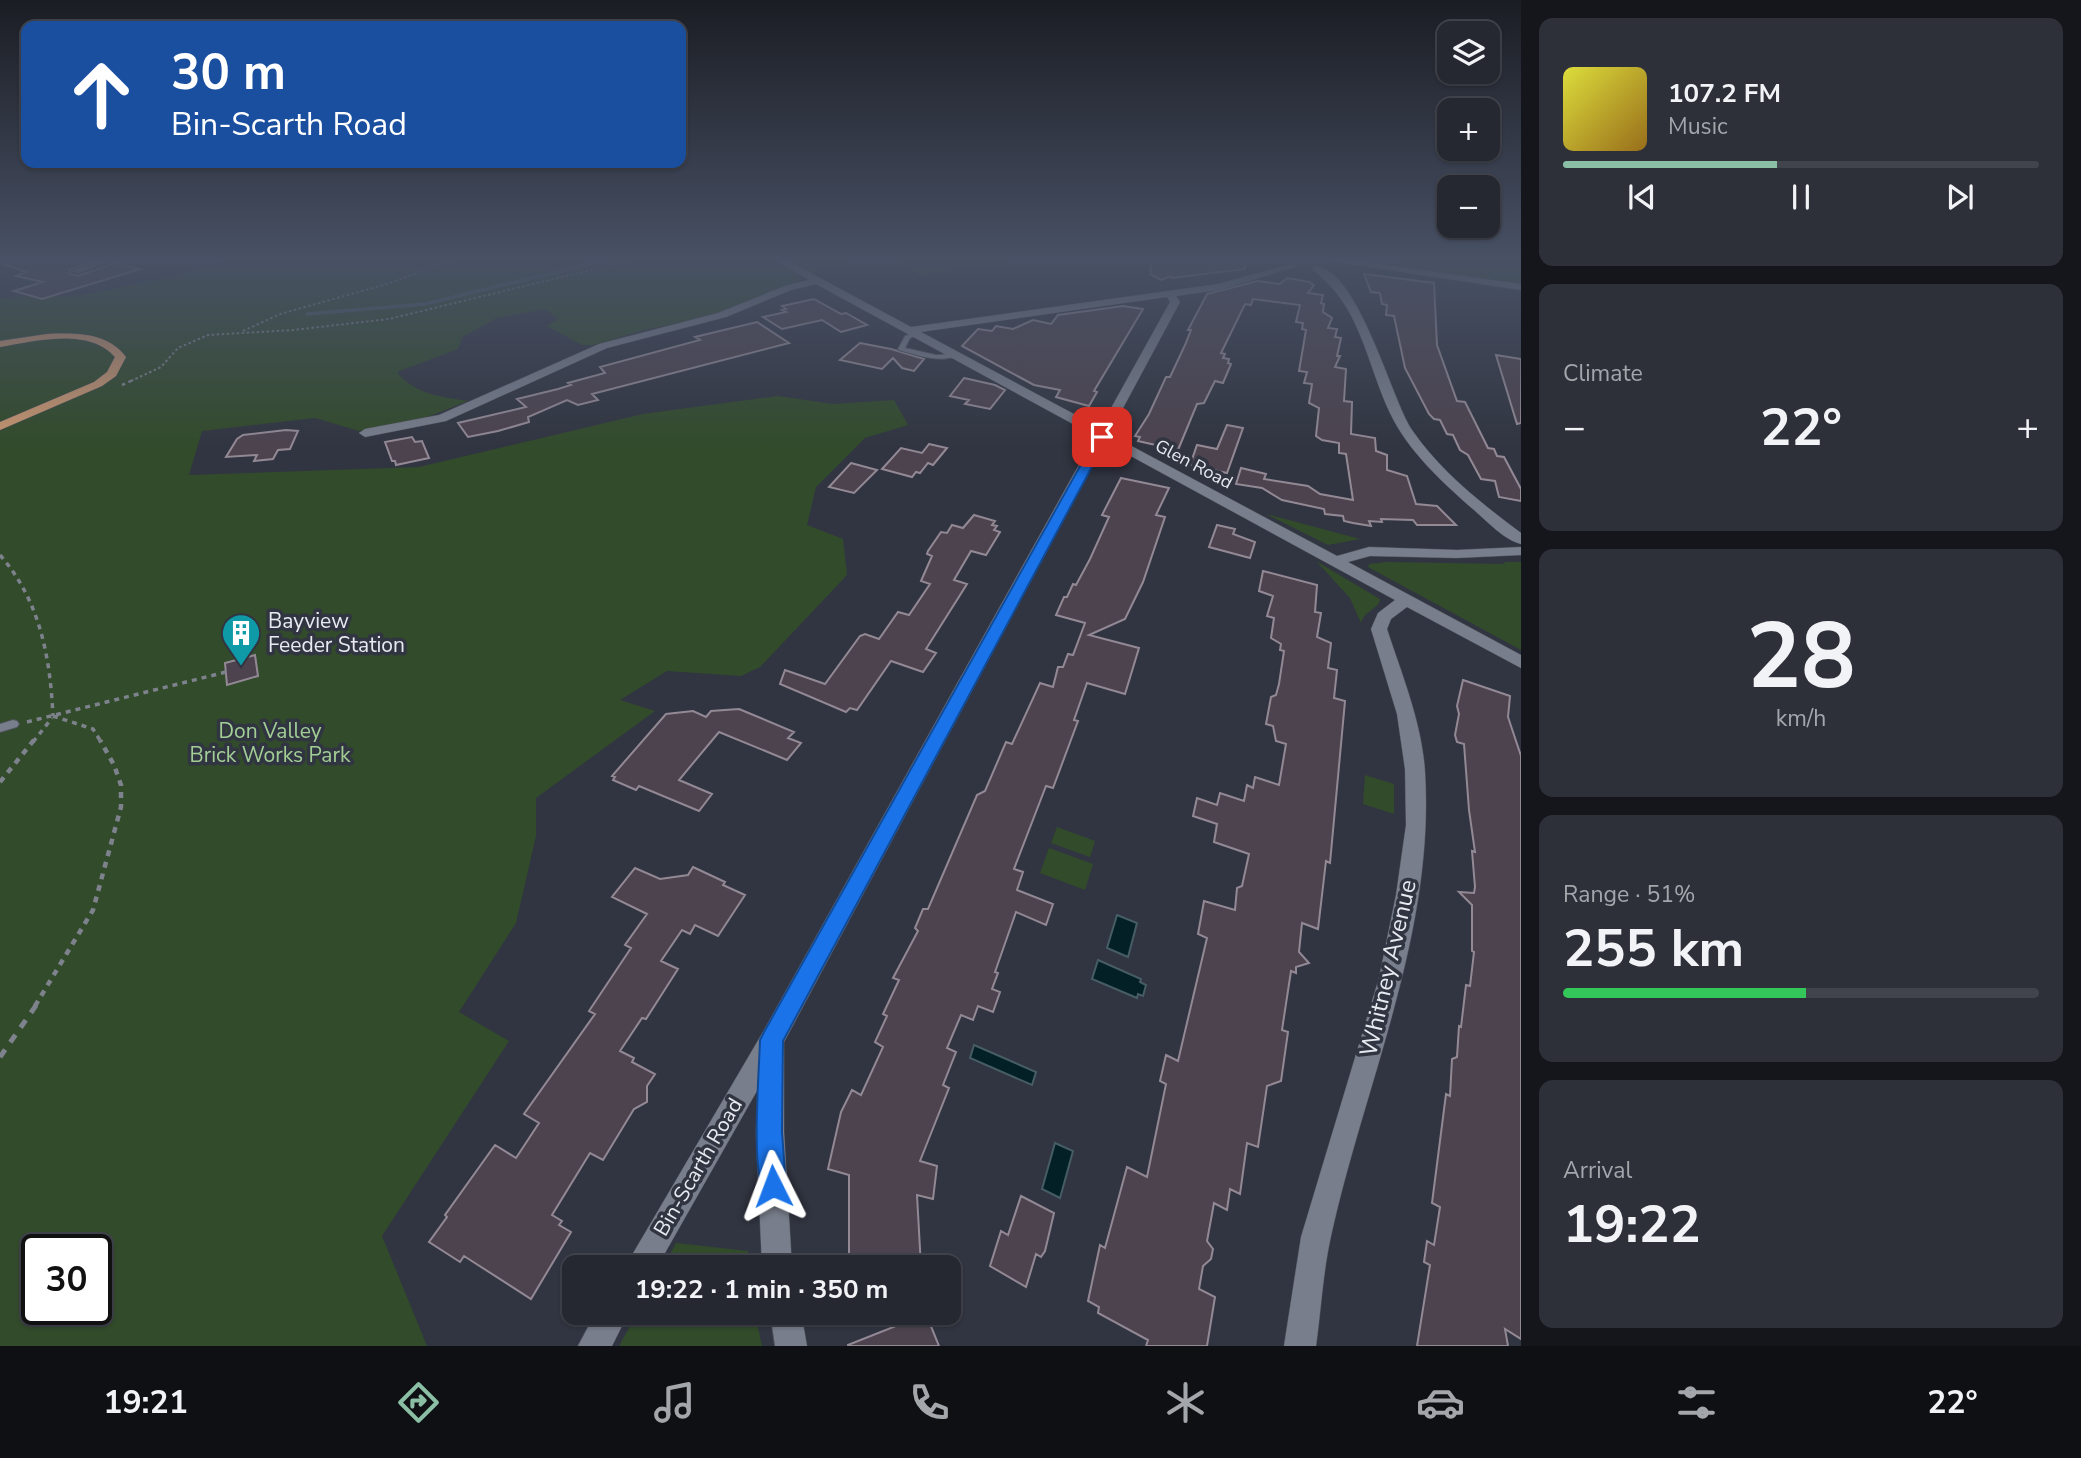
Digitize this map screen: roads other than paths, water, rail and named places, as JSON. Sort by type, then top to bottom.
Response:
[{"type":"main road","points":[[0,344],[28,339],[79,337],[112,345],[121,357],[112,374],[99,384],[0,426]]},
{"type":"street","points":[[365,433],[442,418],[603,346],[700,321]]},
{"type":"street","name":"Glen Road","points":[[889,321],[1521,662]]},
{"type":"street","points":[[911,333],[992,321]]},
{"type":"street","name":"Bin-Scarth Road","points":[[647,1255],[772,1040],[1165,321]]},
{"type":"street","points":[[1357,321],[1397,415],[1412,437],[1443,473],[1521,540]]},
{"type":"street","points":[[1336,561],[1368,551],[1457,554],[1521,551]]},
{"type":"street","name":"Whitney Avenue","points":[[1300,1346],[1316,1237],[1391,978],[1407,895],[1416,825],[1415,769],[1406,714],[1378,629],[1384,617],[1406,600]]},
{"type":"street","points":[[772,1040],[770,1132],[776,1255]]},
{"type":"street","points":[[594,1346],[606,1325]]},
{"type":"street","points":[[787,1325],[791,1346]]},
{"type":"lane","points":[[911,333],[901,349],[936,357],[953,356]]},
{"type":"lane","points":[[0,728],[13,724]]},
{"type":"water","points":[[1117,915],[1137,923],[1128,957],[1107,948]]},
{"type":"water","points":[[1098,960],[1141,979],[1140,982],[1146,985],[1143,996],[1138,994],[1137,998],[1092,979]]},
{"type":"water","points":[[974,1045],[1036,1072],[1032,1085],[970,1058]]},
{"type":"water","points":[[1055,1143],[1073,1151],[1060,1198],[1042,1189]]},
{"type":"place","name":"Bayview Feeder Station","points":[[241,667]]},
{"type":"park label","name":"Don Valley Brick Works Park","points":[[270,743]]}]
